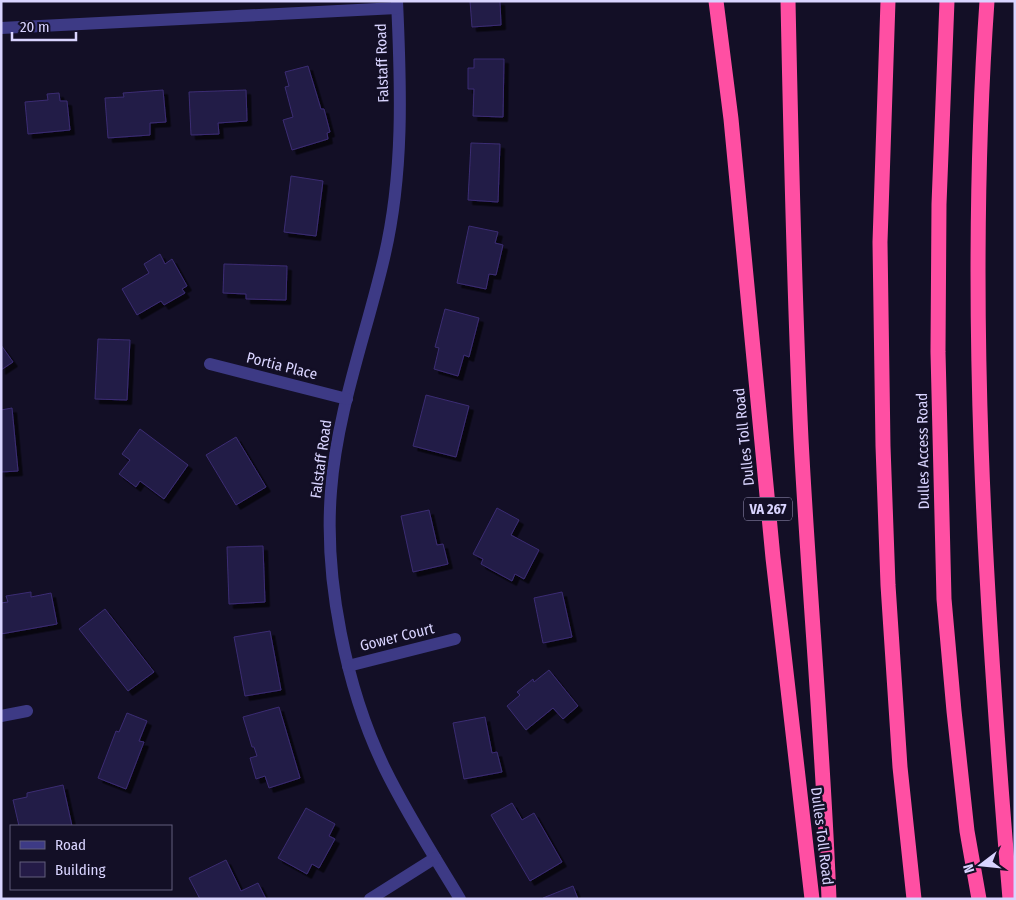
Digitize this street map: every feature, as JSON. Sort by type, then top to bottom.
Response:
[{"type":"highway","name":"Dulles Toll Road","points":[[716,1],[723,52],[774,568],[812,899]]},
{"type":"highway","points":[[721,1],[723,52]]},
{"type":"highway","points":[[788,1],[793,245],[801,430],[829,899]]},
{"type":"highway","points":[[888,1],[880,242],[883,446],[888,585],[900,767],[914,899]]},
{"type":"highway","name":"Dulles Access Road","points":[[947,1],[939,204],[944,599],[967,831],[979,899]]},
{"type":"highway","points":[[987,1],[982,78],[979,194],[980,426],[986,559],[1010,899]]},
{"type":"street","points":[[1,28],[397,5]]},
{"type":"street","name":"Falstaff Road","points":[[397,5],[400,102],[399,151],[394,200],[385,256],[335,450],[331,492],[330,549],[335,602],[348,666],[362,714],[384,767],[408,813],[460,899]]},
{"type":"street","name":"Portia Place","points":[[210,364],[347,398]]},
{"type":"street","name":"Gower Court","points":[[348,666],[454,639]]},
{"type":"street","points":[[1,716],[27,711]]},
{"type":"street","points":[[370,899],[435,858]]},
{"type":"building","points":[[470,1],[500,1],[501,25],[472,27]]},
{"type":"building","points":[[474,59],[504,59],[503,117],[473,116],[474,89],[468,89],[468,68],[474,68]]},
{"type":"building","points":[[308,66],[321,109],[324,109],[330,132],[327,133],[328,139],[292,150],[283,120],[293,117],[285,87],[289,86],[285,72]]},
{"type":"building","points":[[163,90],[166,122],[150,123],[150,135],[108,138],[105,98],[124,97],[123,93]]},
{"type":"building","points":[[246,90],[247,121],[218,123],[219,134],[191,135],[189,92]]},
{"type":"building","points":[[59,93],[60,101],[67,101],[70,130],[28,134],[25,102],[48,100],[47,94]]},
{"type":"building","points":[[471,143],[500,144],[498,202],[468,200]]},
{"type":"building","points":[[291,176],[323,181],[316,236],[284,232]]},
{"type":"building","points":[[469,226],[498,232],[495,243],[503,245],[496,275],[489,274],[486,289],[457,283]]},
{"type":"building","points":[[160,254],[165,264],[172,259],[187,286],[182,289],[185,293],[164,305],[161,301],[137,315],[122,289],[149,273],[144,264]]},
{"type":"building","points":[[224,264],[287,266],[286,300],[246,299],[246,294],[223,293]]},
{"type":"building","points":[[445,309],[479,318],[469,357],[464,355],[458,376],[434,369],[439,348],[435,347]]},
{"type":"building","points":[[98,339],[130,340],[127,400],[95,399]]},
{"type":"building","points":[[1,345],[13,362],[1,370]]},
{"type":"building","points":[[426,395],[469,406],[456,457],[413,446]]},
{"type":"building","points":[[12,408],[18,471],[1,472],[1,410]]},
{"type":"building","points":[[140,429],[188,465],[164,499],[140,481],[136,487],[119,474],[130,460],[122,454]]},
{"type":"building","points":[[236,437],[266,487],[236,505],[206,455]]},
{"type":"building","points":[[497,508],[519,520],[511,535],[539,550],[524,579],[515,574],[512,581],[481,564],[483,559],[473,554]]},
{"type":"building","points":[[429,510],[437,545],[443,544],[448,564],[413,572],[401,516]]},
{"type":"building","points":[[263,546],[265,602],[229,604],[227,547]]},
{"type":"building","points":[[31,592],[31,597],[51,593],[57,624],[1,634],[1,603],[8,602],[6,596]]},
{"type":"building","points":[[562,592],[572,637],[543,643],[534,598]]},
{"type":"building","points":[[105,609],[154,672],[128,691],[79,629]]},
{"type":"building","points":[[270,631],[281,690],[245,696],[234,637]]},
{"type":"building","points":[[549,670],[578,706],[563,719],[553,708],[526,730],[507,706],[520,695],[517,692],[533,679],[534,682]]},
{"type":"building","points":[[279,707],[300,778],[269,788],[265,776],[256,779],[250,758],[257,756],[254,747],[252,747],[243,717]]},
{"type":"building","points":[[127,713],[147,721],[139,741],[144,742],[126,789],[98,778],[116,731],[119,732]]},
{"type":"building","points":[[485,717],[492,753],[497,752],[502,772],[464,779],[453,723]]},
{"type":"building","points":[[63,785],[72,825],[19,825],[13,800],[27,797],[27,793]]},
{"type":"building","points":[[512,803],[522,820],[534,813],[562,862],[530,881],[491,815]]},
{"type":"building","points":[[306,808],[335,824],[329,836],[335,839],[319,868],[312,864],[307,874],[278,858]]},
{"type":"building","points":[[226,860],[241,891],[258,883],[266,899],[200,899],[189,878]]},
{"type":"building","points":[[573,886],[578,899],[543,899],[543,898]]}]
